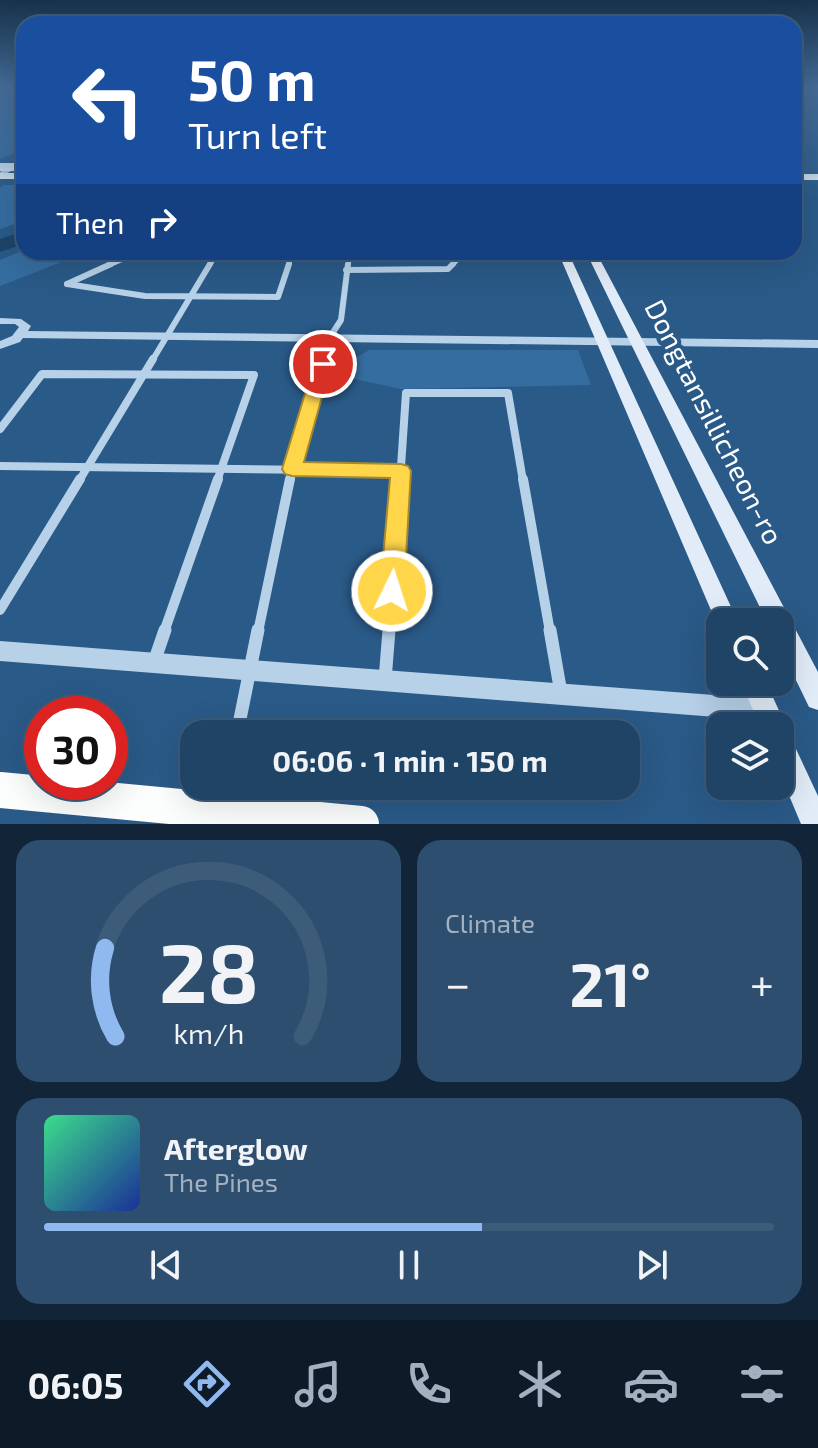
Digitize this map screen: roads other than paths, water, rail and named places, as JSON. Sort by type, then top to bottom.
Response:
[{"type":"highway","points":[[0,790],[361,824]]},
{"type":"main road","points":[[567,260],[721,608]]},
{"type":"main road","name":"Dongtansillicheon-ro","points":[[595,260],[772,608]]},
{"type":"main road","name":"Dongtansillicheon-ro","points":[[794,651],[818,698]]},
{"type":"main road","points":[[794,774],[816,824]]},
{"type":"street","points":[[121,260],[67,284],[102,293],[144,298],[278,297],[290,260]]},
{"type":"street","points":[[0,610],[213,260]]},
{"type":"street","points":[[240,720],[292,469],[330,337],[341,320],[348,260]]},
{"type":"street","points":[[346,270],[448,269],[457,260]]},
{"type":"street","points":[[0,321],[22,323],[25,326],[22,334]]},
{"type":"street","points":[[0,345],[22,334],[818,344]]},
{"type":"street","points":[[0,429],[42,374],[254,375],[153,663]]},
{"type":"street","points":[[385,681],[406,393],[508,393],[562,694]]},
{"type":"street","points":[[0,466],[401,471]]},
{"type":"street","points":[[0,651],[562,694],[717,712]]},
{"type":"street","points":[[216,824],[222,800]]},
{"type":"waterway","points":[[0,246],[16,240]]}]
